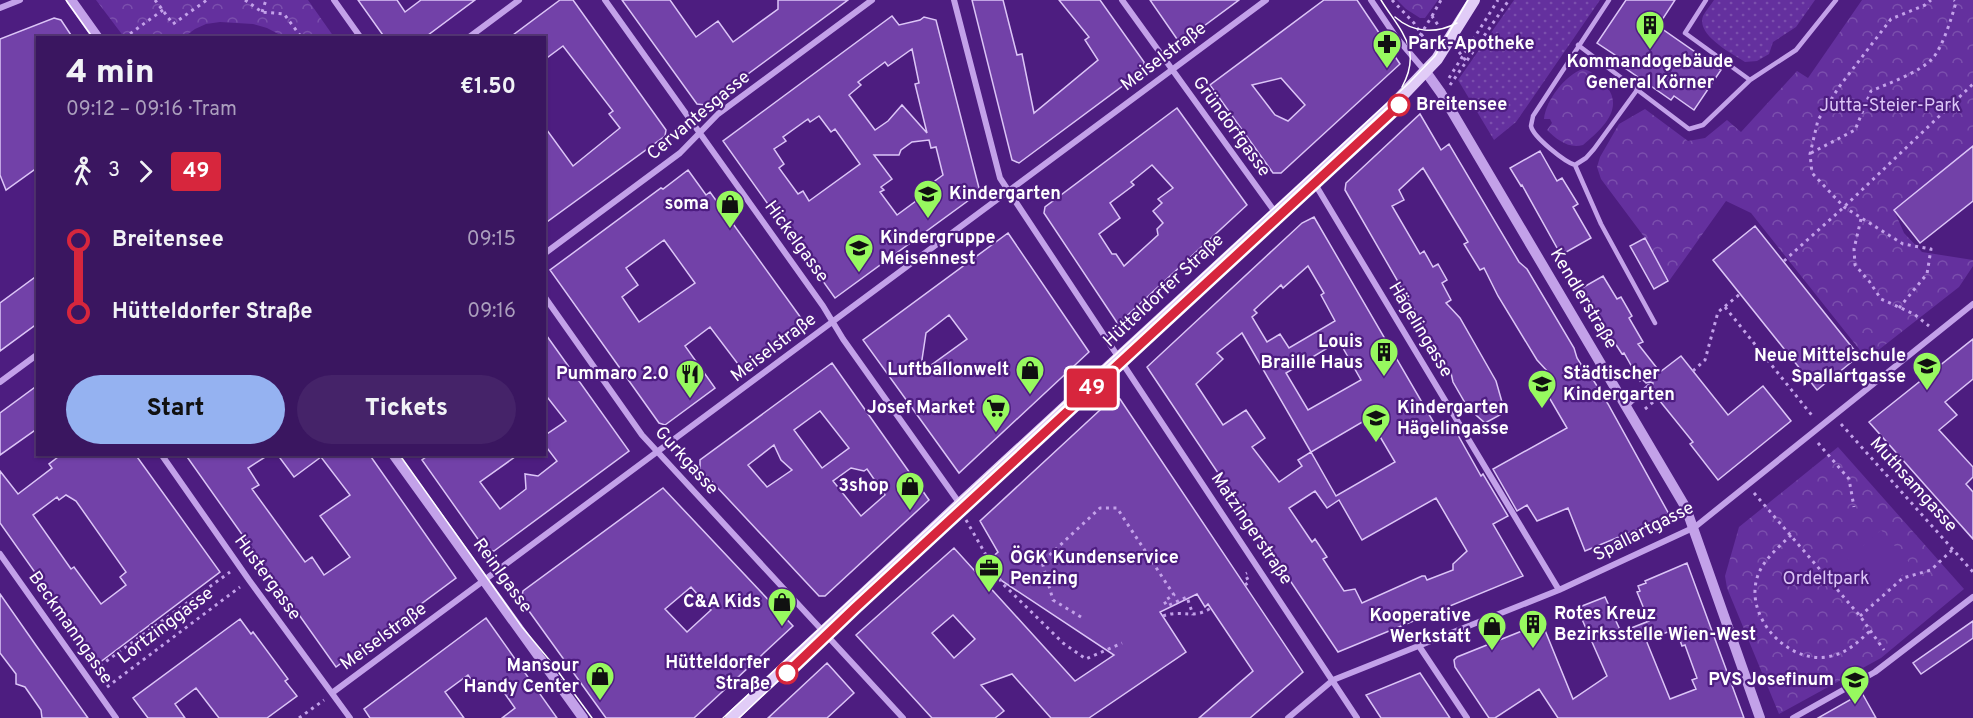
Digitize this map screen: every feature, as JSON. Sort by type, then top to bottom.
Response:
[{"type":"main road","name":"Hütteldorfer Straße","points":[[731,718],[1396,102],[1437,59],[1474,0]]},
{"type":"street","points":[[0,8],[20,0]]},
{"type":"street","points":[[71,0],[97,36]]},
{"type":"street","points":[[334,0],[360,36]]},
{"type":"street","points":[[471,36],[519,0]]},
{"type":"street","name":"Hickelgasse","points":[[605,0],[823,306],[960,504]]},
{"type":"street","name":"Cervantesgasse","points":[[546,253],[680,153],[718,114],[872,0]]},
{"type":"street","name":"Matzingerstraße","points":[[954,0],[1000,178],[1358,718]]},
{"type":"street","name":"Gründorfgasse","points":[[1122,0],[1275,212]]},
{"type":"street","name":"Meiselstraße","points":[[332,693],[1266,0]]},
{"type":"street","points":[[1371,0],[1396,37],[1426,72]]},
{"type":"street","name":"Kendlerstraße","points":[[1426,72],[1454,113],[1686,508],[1695,527],[1760,718]]},
{"type":"street","name":"Hägelingasse","points":[[1312,178],[1559,590]]},
{"type":"street","name":"Gurkgasse","points":[[546,299],[635,425],[658,453],[903,718]]},
{"type":"street","name":"Spallartgasse","points":[[1288,718],[1333,680],[1559,590],[1695,527],[1973,304]]},
{"type":"street","points":[[0,382],[36,355]]},
{"type":"street","name":"Hustergasse","points":[[162,456],[350,718]]},
{"type":"street","name":"Reinlgasse","points":[[394,456],[583,718]]},
{"type":"street","name":"Beckmanngasse","points":[[0,554],[116,718]]},
{"type":"street","points":[[1793,718],[1875,672],[1973,597]]},
{"type":"street","points":[[1419,646],[1467,718]]},
{"type":"lane","points":[[1609,0],[1533,116],[1531,126],[1534,133],[1567,163],[1575,165],[1594,149],[1637,90]]},
{"type":"lane","points":[[1706,0],[1685,33],[1750,80]]},
{"type":"lane","points":[[1578,45],[1689,129],[1703,125],[1750,80],[1796,50],[1836,0]]},
{"type":"lane","points":[[1575,165],[1601,224],[1655,323]]},
{"type":"lane","points":[[1627,406],[1649,386]]},
{"type":"path","points":[[155,0],[173,24],[207,0]]},
{"type":"path","points":[[245,0],[262,12],[284,14],[300,36]]},
{"type":"path","points":[[262,12],[266,0]]},
{"type":"path","points":[[1432,16],[1441,0]]},
{"type":"path","points":[[1449,78],[1498,0]]},
{"type":"path","points":[[1467,62],[1509,0]]},
{"type":"path","points":[[1899,308],[1927,274],[1931,249],[1903,244],[1844,207],[1812,173],[1810,154],[1818,120],[1839,87],[1891,19],[1925,5],[1931,0]]},
{"type":"path","points":[[1810,154],[1855,130],[1871,91],[1911,73],[1933,58],[1950,24],[1956,2],[1954,0]]},
{"type":"path","points":[[127,36],[163,10]]},
{"type":"path","points":[[1784,261],[1973,84]]},
{"type":"path","points":[[1861,219],[1854,249],[1855,265],[1881,299],[1914,314],[1938,332]]},
{"type":"path","points":[[1693,371],[1706,360],[1718,312],[1740,294]]},
{"type":"path","points":[[1725,307],[1821,426]]},
{"type":"path","points":[[1645,410],[1658,399]]},
{"type":"path","name":"Muthsamgasse","points":[[1833,416],[1973,572]]},
{"type":"path","points":[[1810,435],[1849,479],[1854,507]]},
{"type":"path","points":[[1747,485],[1860,616],[1891,660]]},
{"type":"path","points":[[960,504],[968,527],[1002,583],[1063,643],[1086,659],[1122,643]]},
{"type":"path","points":[[1081,617],[1053,600],[1042,562],[1101,508],[1117,508],[1174,595],[1164,601],[1167,606],[1187,597],[1193,615]]},
{"type":"path","points":[[1791,535],[1770,556],[1758,575],[1755,596],[1761,618],[1776,639],[1801,654],[1826,657],[1849,650],[1870,631]]},
{"type":"path","points":[[1860,616],[1903,578],[1931,570],[1953,549]]},
{"type":"path","points":[[86,676],[239,566]]},
{"type":"path","points":[[1924,566],[1925,571]]},
{"type":"path","name":"Lortzinggasse","points":[[99,693],[249,580]]},
{"type":"path","points":[[1163,616],[1175,612],[1200,615],[1210,608]]},
{"type":"path","name":"Meiselstraße","points":[[299,718],[332,693]]},
{"type":"green space","points":[[96,0],[308,0],[333,36],[282,36],[253,24],[220,22],[206,24],[185,36],[123,36]]},
{"type":"green space","points":[[1397,0],[1438,0],[1425,18],[1420,18]]},
{"type":"green space","points":[[1514,0],[1600,0],[1516,122],[1494,140],[1458,80]]},
{"type":"green space","points":[[1714,0],[1815,0],[1796,27],[1773,42],[1769,54],[1757,61],[1745,62],[1716,43],[1705,30],[1702,23],[1703,16]]},
{"type":"green space","name":"Jutta-Steier-Park","points":[[1862,0],[1973,0],[1973,146],[1894,210],[1904,233],[1922,252],[1973,260],[1973,266],[1959,287],[1867,359],[1751,213],[1726,201],[1669,281],[1645,238],[1601,179],[1597,167],[1600,157],[1619,124],[1645,109],[1688,141],[1705,138],[1727,120],[1741,132],[1797,71],[1808,78]]},
{"type":"green space","points":[[1583,69],[1591,72],[1610,91],[1613,100],[1612,108],[1610,116],[1591,138],[1583,145],[1573,146],[1551,134],[1547,130],[1552,123],[1550,119],[1544,119],[1552,96],[1563,82]]},
{"type":"green space","name":"Ordeltpark","points":[[1838,447],[1964,589],[1881,658],[1779,714],[1727,588],[1725,576],[1739,527]]},
{"type":"green space","points":[[1881,530],[1912,566],[1862,610],[1831,574]]},
{"type":"building","points":[[358,0],[397,0],[405,12],[421,0],[475,0],[427,36],[384,36]]},
{"type":"building","points":[[560,0],[573,0],[666,130],[665,136],[546,223],[546,129],[573,166],[620,128],[609,114],[613,111],[563,46],[546,59],[546,36],[512,36]]},
{"type":"building","points":[[622,0],[670,0],[696,37],[718,21],[733,42],[778,9],[778,0],[848,0],[706,105],[697,104]]},
{"type":"building","points":[[972,0],[1003,0],[1017,55],[1022,54],[1034,113],[1098,60],[1085,40],[1089,37],[1059,0],[1100,0],[1144,62],[1144,70],[1019,163],[1012,160]]},
{"type":"building","points":[[1150,0],[1239,0],[1185,40],[1177,39]]},
{"type":"building","points":[[1324,0],[1357,0],[1400,64],[1281,173],[1273,173],[1210,85]],"holes":[[[1281,78],[1305,105],[1288,121],[1275,115],[1252,85]]]},
{"type":"building","name":"Kommandogebäude General Körner","points":[[1626,0],[1675,0],[1658,26],[1721,70],[1694,110],[1674,96],[1671,100],[1615,61],[1618,57],[1597,43]]},
{"type":"building","points":[[892,16],[899,25],[924,17],[936,20],[980,192],[835,298],[723,141]],"holes":[[[912,49],[919,83],[915,84],[927,133],[902,105],[888,121],[875,130],[849,95],[861,85],[858,82],[885,62],[888,66]],[[819,116],[831,132],[835,129],[860,164],[809,201],[803,191],[798,194],[779,168],[784,164],[774,149],[786,141],[783,137],[808,119],[810,122]],[[929,140],[931,148],[936,147],[943,175],[921,191],[924,195],[897,215],[880,192],[884,190],[881,187],[892,179],[874,155],[899,155],[901,150],[912,142]]]},
{"type":"building","points":[[54,18],[61,20],[72,36],[36,36],[36,168],[6,190],[0,175],[0,39]]},
{"type":"building","points":[[1177,108],[1247,205],[1118,324],[1044,213],[1045,207]],"holes":[[[1152,165],[1173,188],[1158,199],[1162,203],[1153,211],[1163,223],[1157,229],[1158,235],[1124,266],[1116,254],[1112,254],[1099,234],[1120,218],[1110,203],[1134,185],[1131,182]]]},
{"type":"building","points":[[1420,114],[1441,150],[1449,144],[1519,262],[1527,269],[1574,348],[1577,358],[1608,404],[1670,516],[1585,551],[1568,508],[1537,521],[1527,505],[1517,511],[1493,469],[1567,428],[1543,387],[1545,382],[1542,377],[1549,373],[1537,360],[1498,296],[1484,268],[1480,270],[1464,244],[1468,242],[1423,168],[1399,190],[1404,200],[1392,206],[1420,254],[1424,251],[1433,267],[1438,264],[1447,280],[1442,283],[1451,300],[1446,303],[1460,318],[1496,381],[1504,409],[1499,412],[1500,415],[1485,423],[1468,408],[1453,382],[1451,373],[1444,368],[1424,334],[1419,318],[1345,190],[1346,183]]},
{"type":"building","points":[[1973,146],[1973,201],[1920,243],[1894,210]]},
{"type":"building","points":[[1540,151],[1557,181],[1562,178],[1578,204],[1573,207],[1591,238],[1561,255],[1510,168]]},
{"type":"building","points":[[688,170],[706,195],[710,192],[801,318],[799,326],[741,368],[710,327],[685,346],[715,388],[665,425],[659,423],[550,270],[661,188],[663,189]],"holes":[[[664,240],[695,283],[639,322],[622,297],[638,285],[626,268]]]},
{"type":"building","points":[[1314,217],[1441,435],[1454,428],[1481,476],[1483,474],[1508,516],[1493,524],[1523,576],[1338,652],[1147,367],[1302,223]],"holes":[[[1308,266],[1324,293],[1321,295],[1335,321],[1289,348],[1280,334],[1267,342],[1252,317],[1257,313],[1254,310],[1281,285],[1283,288]],[[1242,333],[1311,452],[1298,460],[1302,466],[1279,482],[1252,447],[1265,438],[1246,410],[1223,425],[1196,384],[1223,359],[1217,353]],[[1339,341],[1361,380],[1308,410],[1286,373]],[[1369,418],[1395,462],[1336,496],[1311,452]],[[1315,491],[1327,508],[1339,500],[1362,540],[1436,498],[1467,551],[1453,564],[1453,570],[1427,580],[1425,576],[1422,576],[1362,603],[1355,589],[1344,591],[1323,559],[1327,557],[1315,539],[1312,542],[1289,508]]]},
{"type":"building","points":[[1755,226],[1859,356],[1817,390],[1713,260]]},
{"type":"building","points":[[1008,233],[1089,352],[959,473],[863,340]],"holes":[[[949,315],[967,339],[920,373],[926,333]]]},
{"type":"building","points":[[1645,238],[1668,281],[1654,289],[1630,246]]},
{"type":"building","points":[[36,276],[36,324],[0,351],[0,303]]},
{"type":"building","points":[[1603,276],[1617,299],[1621,297],[1632,316],[1629,318],[1643,342],[1638,344],[1660,372],[1681,356],[1728,415],[1763,386],[1791,421],[1718,480],[1690,444],[1693,442],[1651,390],[1653,383],[1646,383],[1642,379],[1640,381],[1624,353],[1622,354],[1595,312],[1597,311],[1582,288]]},
{"type":"building","points":[[546,335],[629,451],[494,551],[485,549],[422,460],[427,456],[516,456],[480,482],[500,509],[526,489],[525,474],[538,476],[557,461],[546,447],[546,435],[566,421],[546,396]]},
{"type":"building","points":[[1973,339],[1973,379],[1945,402],[1957,415],[1939,430],[1973,467],[1973,477],[1966,484],[1973,492],[1973,539],[1869,422]]},
{"type":"building","points":[[832,363],[929,500],[825,596],[819,596],[700,469],[700,460]],"holes":[[[820,411],[849,448],[822,468],[794,430]],[[774,445],[781,460],[792,470],[767,487],[748,465]],[[851,468],[864,471],[867,469],[885,495],[861,516],[833,481]]]},
{"type":"building","points":[[36,386],[36,429],[0,455],[0,413]]},
{"type":"building","points":[[1113,398],[1120,399],[1303,672],[1250,718],[1199,718],[1253,671],[1208,604],[1205,607],[1197,594],[1160,612],[1186,652],[1089,718],[1051,718],[1012,674],[981,685],[1004,711],[995,718],[932,718],[856,635],[954,548],[1075,681],[1114,655],[981,567],[998,552],[980,521]],"holes":[[[953,615],[975,639],[954,658],[932,633]]]},
{"type":"building","points":[[59,456],[136,456],[220,572],[99,663],[0,523],[0,471],[18,494],[52,468],[49,464]],"holes":[[[66,495],[76,501],[126,572],[120,577],[126,585],[101,604],[74,567],[71,569],[33,515],[57,497],[59,500]]]},
{"type":"building","points":[[186,456],[267,456],[248,468],[259,485],[252,489],[305,562],[312,557],[324,575],[350,557],[320,516],[350,495],[321,457],[294,477],[278,456],[370,456],[456,578],[336,667]]},
{"type":"building","points":[[663,488],[793,626],[694,718],[606,718],[521,600],[523,591]],"holes":[[[691,587],[711,610],[687,632],[665,609]]]},
{"type":"building","points":[[1687,563],[1744,718],[1558,718],[1539,689],[1495,718],[1489,718],[1455,667],[1454,660],[1457,657],[1542,623],[1573,699],[1607,676],[1577,608],[1605,597],[1621,632],[1649,621],[1637,592],[1640,591],[1638,586],[1646,583],[1645,581]],"holes":[[[1676,629],[1682,646],[1685,645],[1697,678],[1692,680],[1696,689],[1670,699],[1646,640]]]},
{"type":"building","points":[[0,594],[88,718],[42,718],[41,710],[25,687],[16,684],[16,674],[0,653]]},
{"type":"building","points":[[486,618],[557,718],[502,718],[515,708],[498,684],[491,689],[485,681],[483,683],[473,682],[468,675],[445,692],[464,718],[370,718],[364,709]]},
{"type":"building","points":[[240,619],[251,634],[253,632],[288,679],[285,681],[297,696],[267,718],[219,718],[196,688],[175,704],[185,718],[148,718],[133,698]]},
{"type":"building","points":[[1973,621],[1973,638],[1921,674],[1913,663]]},
{"type":"building","points":[[827,663],[854,693],[827,718],[768,718]]},
{"type":"building","points":[[1420,673],[1450,718],[1381,718],[1366,695]]},
{"type":"building","name":"PVS Josefinum","points":[[1862,693],[1876,718],[1818,718]]},
{"type":"tram line","points":[[66,0],[92,36]]},
{"type":"tram line","points":[[1381,0],[1402,31],[1410,51],[1408,74],[1402,87]]},
{"type":"tram line","points":[[723,718],[1409,83],[1435,56],[1468,0]]},
{"type":"tram line","points":[[1395,17],[1409,26],[1425,30],[1441,29],[1457,23]]},
{"type":"tram line","name":"49","points":[[787,673],[1399,105]]},
{"type":"tram line","points":[[400,456],[522,627],[592,718]]},
{"type":"tram line","points":[[739,718],[842,620]]},
{"type":"place","name":"Kommandogebäude General Körner","points":[[1650,50]]},
{"type":"place","name":"Park-Apotheke","points":[[1387,70]]},
{"type":"place","name":"Breitensee","points":[[1399,105]]},
{"type":"place","name":"Kindergarten","points":[[928,220]]},
{"type":"place","name":"soma","points":[[730,230]]},
{"type":"place","name":"Kindergruppe Meisennest","points":[[859,274]]},
{"type":"place","name":"Louis Braille Haus","points":[[1384,378]]},
{"type":"place","name":"Neue Mittelschule Spallartgasse","points":[[1927,392]]},
{"type":"place","name":"Luftballonwelt","points":[[1030,396]]},
{"type":"place","name":"Pummaro 2.0","points":[[690,400]]},
{"type":"place","name":"Städtischer Kindergarten","points":[[1542,410]]},
{"type":"place","name":"Josef Market","points":[[996,434]]},
{"type":"place","name":"Kindergarten Hägelingasse","points":[[1376,444]]},
{"type":"place","name":"3shop","points":[[910,512]]},
{"type":"place","name":"ÖGK Kundenservice Penzing","points":[[989,594]]},
{"type":"place","name":"C&A Kids","points":[[782,628]]},
{"type":"place","name":"Rotes Kreuz Bezirksstelle Wien-West","points":[[1533,650]]},
{"type":"place","name":"Kooperative Werkstatt","points":[[1492,652]]},
{"type":"place","name":"Hütteldorfer Straße","points":[[787,673]]},
{"type":"place","name":"Mansour Handy Center","points":[[600,702]]},
{"type":"place","name":"PVS Josefinum","points":[[1855,706]]}]
